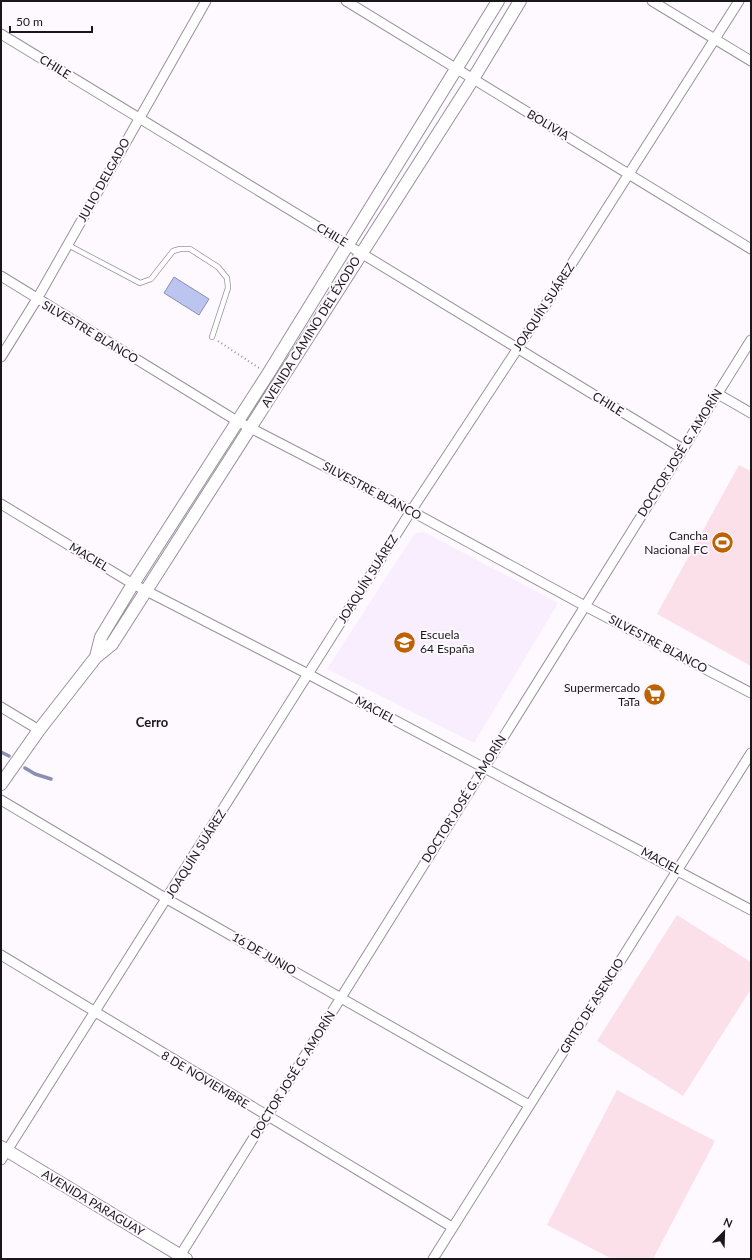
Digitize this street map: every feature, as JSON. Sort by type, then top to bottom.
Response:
[{"type":"street","name":"JULIO DELGADO","points":[[1,357],[37,300],[206,1]]},
{"type":"street","name":"BOLIVIA","points":[[346,1],[751,249]]},
{"type":"street","name":"AVENIDA CAMINO DEL ÉXODO","points":[[96,657],[101,637],[133,584],[268,374],[498,1]]},
{"type":"street","name":"AVENIDA CAMINO DEL ÉXODO","points":[[1,784],[39,730],[96,657],[112,644],[361,252],[473,79],[520,1]]},
{"type":"street","points":[[652,1],[751,61]]},
{"type":"street","name":"JOAQUÍN SUÁREZ","points":[[3,1153],[168,899],[411,511],[518,348],[739,1]]},
{"type":"street","name":"CHILE","points":[[1,34],[138,119],[361,252],[683,449]]},
{"type":"street","name":"SILVESTRE BLANCO","points":[[1,276],[37,300],[237,421],[411,511],[585,606],[751,693]]},
{"type":"street","name":"DOCTOR JOSÉ G. AMORÍN","points":[[182,1258],[267,1117],[751,340]]},
{"type":"street","points":[[718,394],[751,413]]},
{"type":"street","name":"MACIEL","points":[[1,504],[133,584],[308,674],[751,910]]},
{"type":"street","points":[[1,707],[39,730]]},
{"type":"street","name":"GRITO DE ASENCIO","points":[[432,1259],[751,753]]},
{"type":"street","name":"16 DE JUNIO","points":[[1,800],[168,899],[529,1105]]},
{"type":"street","name":"8 DE NOVIEMBRE","points":[[1,955],[267,1117],[452,1227]]},
{"type":"street","name":"AVENIDA PARAGUAY","points":[[3,1153],[182,1258]]},
{"type":"lane","points":[[68,245],[140,283],[151,279],[173,251],[180,249],[190,250],[218,267],[227,278],[228,288],[212,336]]},
{"type":"path","points":[[212,336],[268,374]]},
{"type":"shaded area","name":"Cancha Nacional FC","points":[[739,465],[751,471],[751,666],[657,614]]},
{"type":"shaded area","points":[[424,532],[558,603],[474,743],[327,669],[415,533]]},
{"type":"shaded area","points":[[677,915],[751,962],[751,989],[683,1096],[597,1041]]},
{"type":"shaded area","points":[[617,1090],[715,1141],[653,1259],[612,1259],[547,1225]]},
{"type":"water","points":[[174,277],[209,299],[199,315],[164,293]]},
{"type":"waterway","points":[[1,752],[9,756]]},
{"type":"waterway","points":[[25,768],[35,774],[51,779]]},
{"type":"place","name":"Cancha Nacional FC","points":[[723,543]]},
{"type":"place","name":"Escuela 64 España","points":[[405,642]]},
{"type":"place","name":"Supermercado TaTa","points":[[655,695]]},
{"type":"district","name":"Cerro","points":[[152,722]]}]
